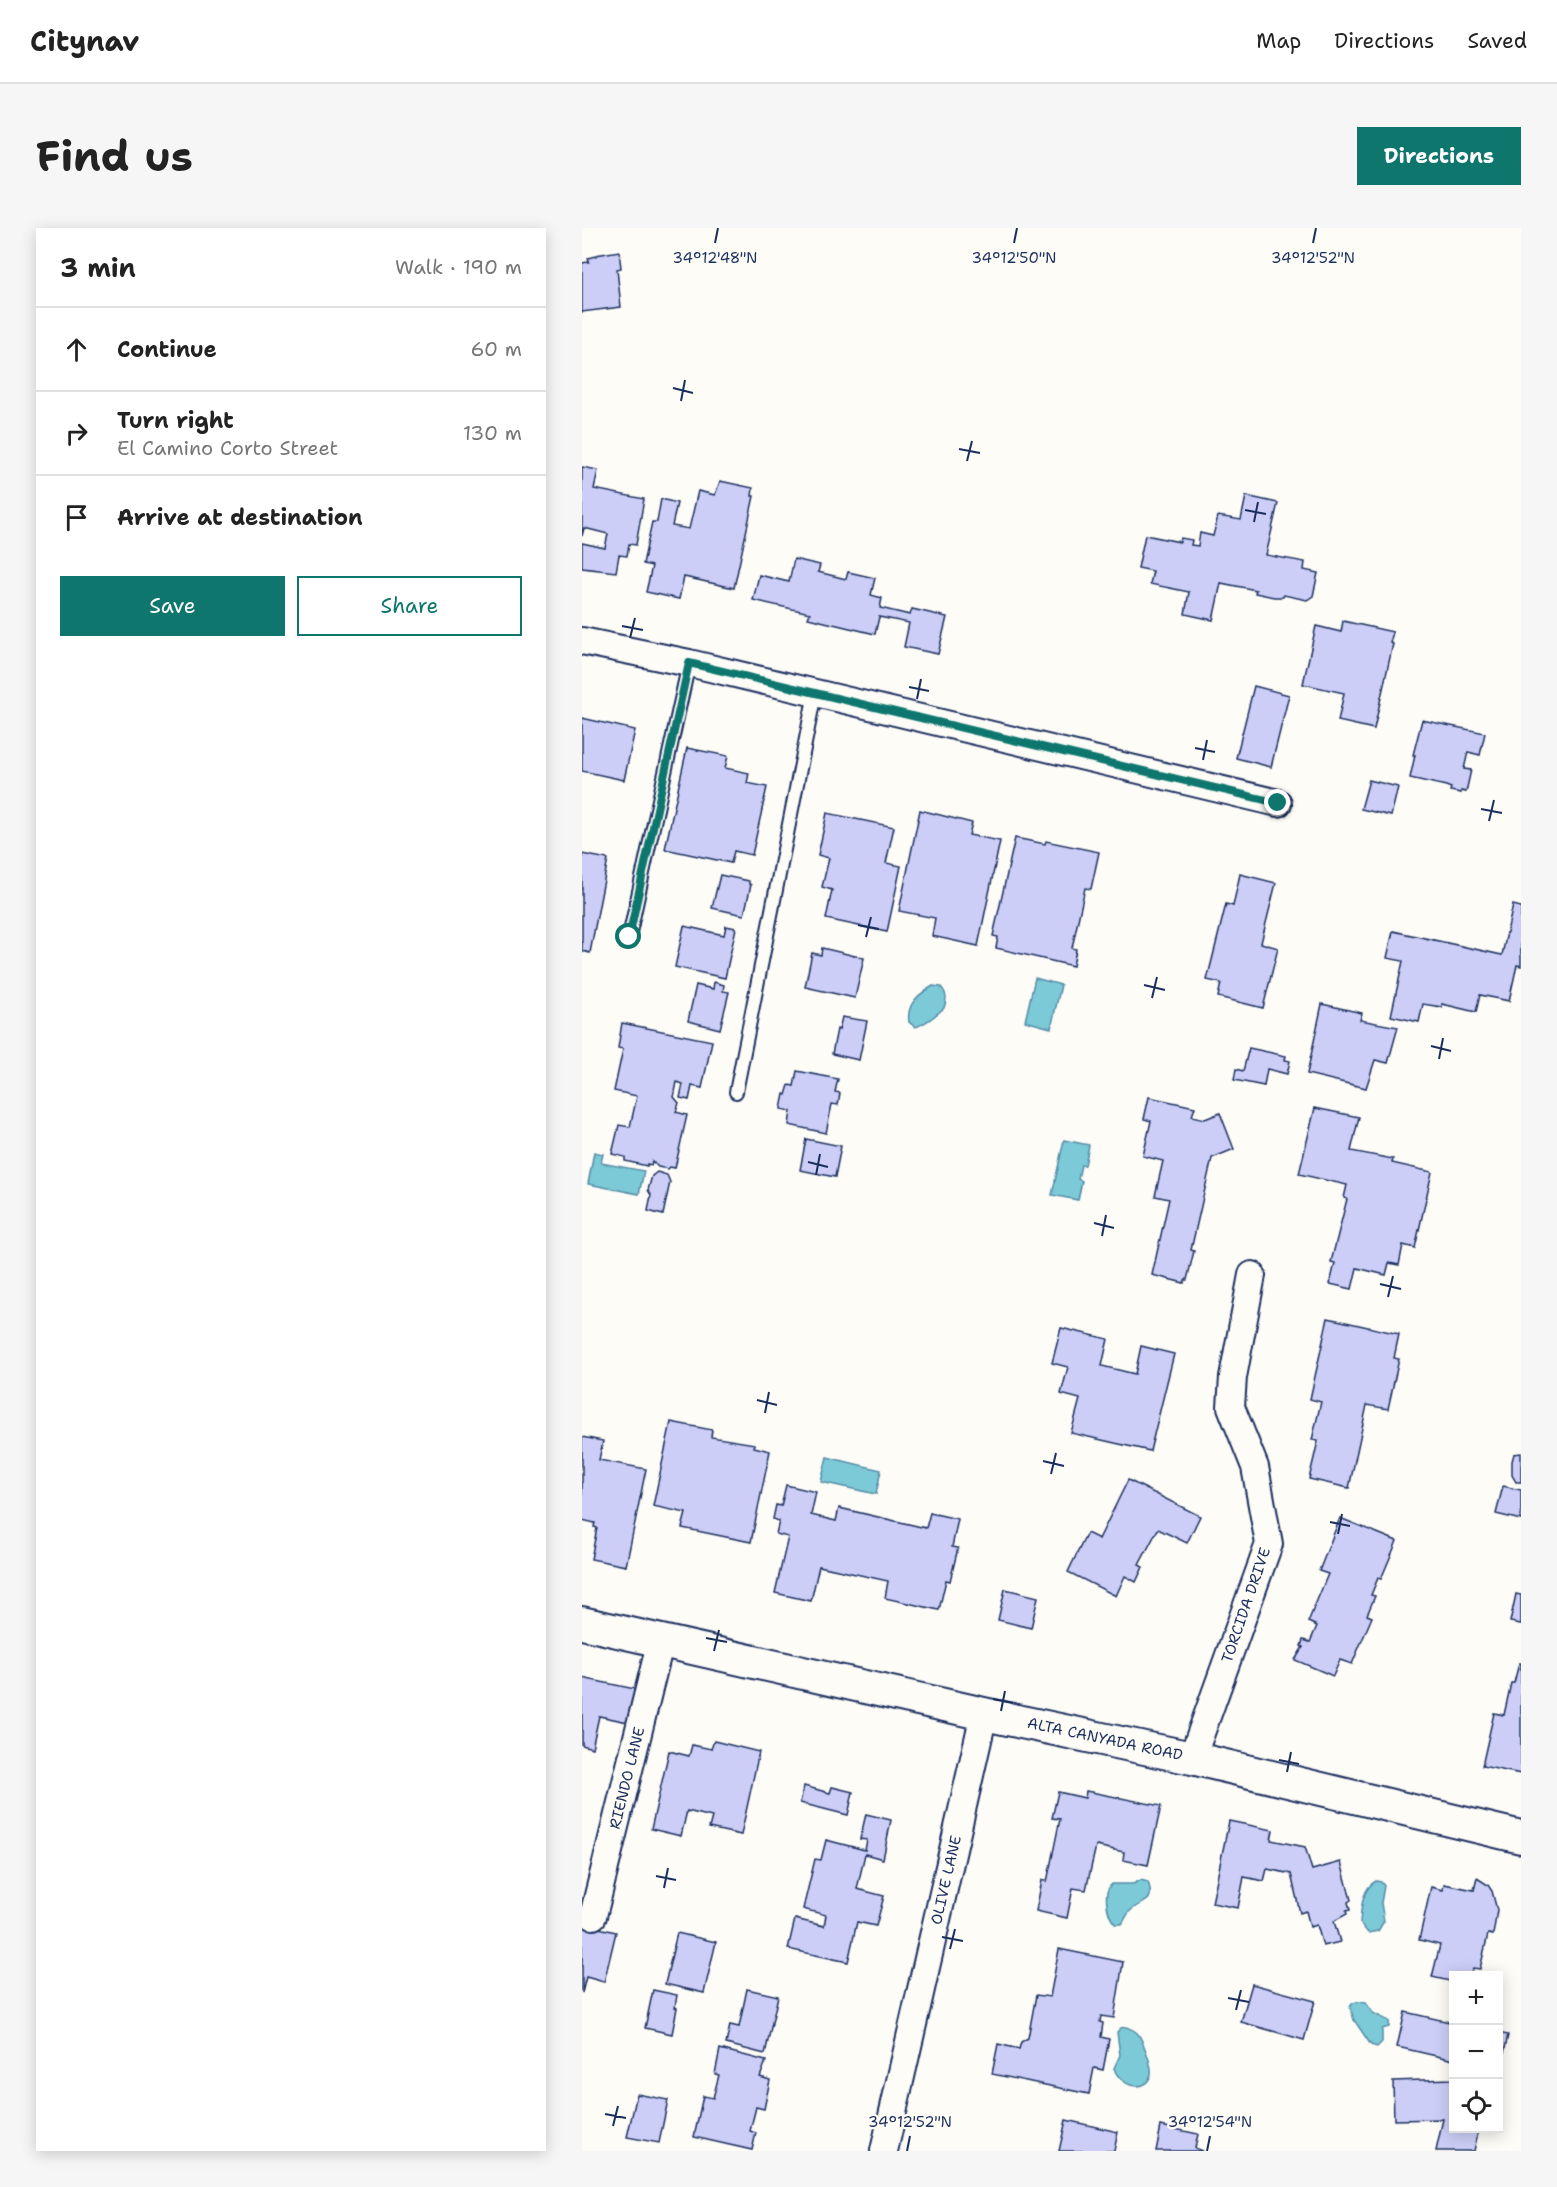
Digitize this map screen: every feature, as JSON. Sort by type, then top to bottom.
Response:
[{"type":"street","points":[[582,640],[689,663],[1278,803]]},
{"type":"street","name":"TORCIDA DRIVE","points":[[1192,1758],[1269,1544],[1255,1467],[1231,1407],[1233,1377],[1252,1275]]},
{"type":"street","name":"ALTA CANYADA ROAD","points":[[582,1623],[984,1714],[1192,1758],[1521,1837]]},
{"type":"street","name":"RIENDO LANE","points":[[593,1916],[661,1640]]},
{"type":"street","name":"OLIVE LANE","points":[[884,2151],[984,1714]]},
{"type":"lane","points":[[629,937],[689,663]]},
{"type":"lane","points":[[736,1092],[815,693]]},
{"type":"water","points":[[1035,978],[1061,985],[1051,1028],[1025,1021]]},
{"type":"water","points":[[933,986],[941,987],[944,992],[946,999],[944,1008],[926,1022],[915,1027],[909,1022],[912,1005],[918,996]]},
{"type":"water","points":[[1064,1140],[1089,1145],[1085,1165],[1081,1165],[1078,1179],[1082,1181],[1078,1200],[1052,1195]]},
{"type":"water","points":[[594,1152],[603,1154],[601,1163],[644,1171],[639,1194],[588,1184]]},
{"type":"water","points":[[827,1457],[881,1470],[876,1494],[821,1482]]},
{"type":"water","points":[[1141,1880],[1148,1882],[1149,1898],[1130,1911],[1122,1924],[1115,1924],[1106,1898],[1109,1888],[1112,1884],[1133,1884]]},
{"type":"water","points":[[1376,1881],[1381,1882],[1384,1886],[1381,1903],[1384,1921],[1378,1931],[1368,1933],[1360,1923],[1362,1905],[1365,1894],[1371,1884]]},
{"type":"water","points":[[1353,2003],[1366,2003],[1373,2013],[1389,2021],[1389,2027],[1382,2029],[1382,2042],[1377,2047],[1371,2045],[1354,2020],[1350,2007]]},
{"type":"water","points":[[1126,2027],[1138,2034],[1150,2066],[1151,2074],[1148,2080],[1139,2086],[1127,2084],[1117,2075],[1114,2068],[1120,2055],[1117,2032]]},
{"type":"building","points":[[619,251],[621,268],[617,269],[621,307],[582,312],[582,263],[589,262],[588,258],[596,255]]},
{"type":"building","points":[[582,467],[598,470],[594,489],[644,499],[636,545],[629,544],[627,556],[619,555],[616,572],[582,568],[582,543],[605,548],[608,534],[584,528],[582,536]]},
{"type":"building","points":[[720,481],[753,488],[752,496],[754,496],[734,588],[684,577],[679,599],[646,592],[652,566],[643,564],[652,522],[657,522],[661,499],[677,503],[672,526],[689,529],[698,491],[715,495]]},
{"type":"building","points":[[1246,496],[1278,503],[1266,555],[1305,562],[1304,570],[1318,573],[1313,596],[1307,600],[1284,595],[1274,597],[1255,593],[1256,590],[1221,583],[1213,620],[1185,614],[1189,592],[1150,584],[1153,571],[1138,568],[1145,535],[1180,542],[1181,538],[1192,540],[1191,545],[1198,546],[1200,533],[1213,536],[1218,516],[1241,520]]},
{"type":"building","points":[[794,559],[820,565],[818,572],[846,579],[848,572],[875,578],[871,595],[882,598],[880,608],[910,615],[912,609],[947,617],[938,654],[904,647],[909,623],[879,617],[875,634],[808,618],[810,613],[753,600],[759,575],[789,582]]},
{"type":"building","points":[[1343,621],[1393,632],[1390,643],[1393,644],[1374,729],[1338,721],[1344,693],[1303,684],[1316,626],[1341,632]]},
{"type":"building","points":[[1254,686],[1289,695],[1271,767],[1236,758]]},
{"type":"building","points":[[582,718],[635,730],[624,780],[582,771]]},
{"type":"building","points":[[1422,720],[1485,733],[1480,755],[1468,752],[1464,769],[1471,770],[1466,792],[1450,791],[1451,788],[1446,786],[1410,778]]},
{"type":"building","points":[[687,748],[728,756],[725,768],[749,773],[747,783],[767,787],[752,855],[734,851],[731,863],[665,849]]},
{"type":"building","points":[[1369,780],[1398,787],[1391,816],[1361,809]]},
{"type":"building","points":[[920,810],[972,823],[969,835],[1000,841],[978,946],[932,936],[935,918],[899,911]]},
{"type":"building","points":[[827,813],[894,827],[886,863],[901,866],[887,932],[826,919],[832,890],[822,887],[829,858],[818,855]]},
{"type":"building","points":[[1015,838],[1045,844],[1046,841],[1099,852],[1091,889],[1085,888],[1072,948],[1076,949],[1073,966],[996,948],[998,937],[993,936]]},
{"type":"building","points":[[582,854],[608,859],[590,953],[582,951]]},
{"type":"building","points":[[1240,874],[1276,883],[1261,943],[1278,948],[1263,1008],[1218,997],[1221,983],[1207,980],[1226,904],[1233,906]]},
{"type":"building","points":[[720,875],[749,881],[751,885],[744,915],[712,908]]},
{"type":"building","points":[[1513,905],[1521,907],[1521,966],[1517,965],[1509,1001],[1480,995],[1476,1012],[1442,1004],[1442,1007],[1423,1004],[1419,1022],[1391,1016],[1403,961],[1387,958],[1393,931],[1502,955]]},
{"type":"building","points":[[684,926],[724,935],[726,926],[736,928],[725,978],[675,967]]},
{"type":"building","points":[[822,948],[864,958],[855,998],[805,987],[812,953],[821,955]]},
{"type":"building","points":[[714,982],[724,985],[723,991],[729,992],[720,1029],[688,1021],[696,985],[713,989]]},
{"type":"building","points":[[1322,1004],[1362,1013],[1360,1020],[1398,1027],[1388,1063],[1375,1060],[1366,1088],[1307,1074]]},
{"type":"building","points":[[842,1017],[867,1021],[859,1060],[832,1054]]},
{"type":"building","points":[[622,1023],[712,1041],[702,1088],[692,1086],[689,1100],[680,1098],[683,1084],[677,1082],[674,1097],[679,1103],[676,1112],[687,1115],[675,1168],[658,1167],[652,1161],[651,1165],[647,1164],[647,1166],[625,1161],[625,1157],[612,1154],[619,1125],[630,1127],[637,1096],[614,1091],[623,1049],[618,1048]]},
{"type":"building","points":[[1249,1048],[1286,1056],[1285,1060],[1290,1061],[1287,1074],[1267,1069],[1264,1086],[1234,1080],[1236,1069],[1243,1071]]},
{"type":"building","points":[[797,1071],[838,1079],[835,1092],[840,1093],[838,1105],[832,1104],[826,1133],[789,1125],[791,1111],[781,1109],[784,1094],[786,1095],[789,1085],[794,1086]]},
{"type":"building","points":[[1149,1097],[1195,1107],[1192,1116],[1205,1119],[1220,1113],[1234,1149],[1212,1158],[1191,1250],[1194,1251],[1187,1280],[1184,1283],[1152,1275],[1169,1199],[1155,1196],[1163,1161],[1143,1156],[1151,1121],[1144,1119]]},
{"type":"building","points":[[1315,1108],[1359,1117],[1351,1151],[1393,1159],[1392,1163],[1432,1172],[1415,1248],[1403,1245],[1399,1265],[1389,1263],[1386,1275],[1357,1268],[1352,1289],[1330,1284],[1335,1263],[1331,1262],[1347,1199],[1344,1198],[1347,1185],[1299,1174]]},
{"type":"building","points":[[806,1139],[841,1146],[835,1177],[800,1170]]},
{"type":"building","points":[[657,1172],[667,1175],[670,1182],[663,1215],[648,1211],[651,1195],[648,1190],[652,1176]]},
{"type":"building","points":[[1328,1318],[1399,1334],[1394,1358],[1399,1359],[1388,1409],[1367,1405],[1349,1488],[1309,1479],[1318,1441],[1312,1440],[1321,1402],[1310,1399]]},
{"type":"building","points":[[1061,1328],[1108,1339],[1102,1366],[1135,1374],[1141,1346],[1174,1354],[1150,1451],[1071,1433],[1080,1399],[1061,1394],[1068,1367],[1052,1363]]},
{"type":"building","points":[[671,1422],[712,1430],[711,1437],[755,1444],[754,1447],[770,1451],[751,1542],[682,1528],[686,1513],[653,1506]]},
{"type":"building","points":[[582,1437],[603,1441],[599,1460],[646,1469],[626,1566],[591,1559],[597,1528],[594,1527],[595,1523],[582,1520]]},
{"type":"building","points":[[1521,1453],[1521,1482],[1516,1482],[1512,1475],[1512,1461],[1514,1454]]},
{"type":"building","points":[[1128,1480],[1200,1516],[1187,1543],[1158,1529],[1139,1565],[1143,1567],[1136,1582],[1125,1576],[1116,1596],[1068,1572],[1087,1533],[1099,1539]]},
{"type":"building","points":[[786,1485],[816,1492],[811,1515],[836,1521],[839,1508],[926,1528],[930,1513],[958,1519],[952,1547],[958,1548],[950,1581],[946,1580],[939,1610],[885,1598],[888,1581],[819,1566],[811,1601],[775,1593],[788,1537],[776,1534],[779,1521],[773,1519],[776,1505],[781,1506]]},
{"type":"building","points":[[1503,1486],[1521,1490],[1521,1520],[1496,1514]]},
{"type":"building","points":[[1340,1518],[1397,1541],[1381,1579],[1378,1578],[1371,1595],[1375,1596],[1367,1615],[1372,1617],[1352,1664],[1340,1660],[1333,1676],[1295,1660],[1303,1647],[1301,1646],[1303,1640],[1310,1642],[1317,1626],[1308,1622],[1328,1574],[1319,1571]]},
{"type":"building","points":[[1005,1589],[1038,1597],[1031,1628],[998,1620]]},
{"type":"building","points":[[1516,1594],[1521,1595],[1521,1624],[1510,1622]]},
{"type":"building","points":[[1519,1663],[1521,1663],[1521,1774],[1482,1766],[1494,1713],[1504,1715],[1511,1683],[1514,1683]]},
{"type":"building","points":[[582,1678],[635,1689],[628,1722],[599,1716],[592,1748],[582,1745]]},
{"type":"building","points":[[714,1741],[759,1752],[741,1835],[709,1828],[712,1817],[687,1811],[681,1836],[651,1829],[669,1751],[689,1756],[692,1745],[711,1749]]},
{"type":"building","points":[[804,1786],[830,1793],[832,1787],[853,1792],[848,1815],[800,1803]]},
{"type":"building","points":[[1086,1791],[1161,1806],[1148,1865],[1123,1860],[1124,1852],[1096,1846],[1086,1890],[1073,1888],[1067,1918],[1036,1911],[1042,1880],[1047,1882],[1060,1819],[1052,1818],[1058,1792],[1085,1798]]},
{"type":"building","points":[[866,1814],[891,1820],[883,1859],[865,1854],[857,1889],[884,1896],[876,1926],[857,1922],[848,1962],[788,1949],[795,1919],[824,1926],[826,1915],[803,1909],[815,1859],[821,1860],[826,1840],[865,1850],[867,1840],[860,1839]]},
{"type":"building","points":[[1229,1821],[1273,1830],[1271,1840],[1305,1847],[1312,1870],[1341,1862],[1351,1900],[1348,1902],[1350,1910],[1346,1911],[1347,1914],[1334,1921],[1340,1942],[1323,1946],[1317,1925],[1310,1927],[1306,1911],[1300,1913],[1291,1874],[1267,1869],[1264,1881],[1244,1877],[1238,1908],[1212,1903]]},
{"type":"building","points":[[1477,1878],[1488,1885],[1497,1910],[1493,1935],[1488,1934],[1480,1969],[1449,1971],[1449,1981],[1432,1977],[1440,1945],[1419,1940],[1431,1887],[1443,1890],[1444,1884],[1474,1890]]},
{"type":"building","points":[[582,1924],[616,1932],[604,1982],[586,1977],[582,1993]]},
{"type":"building","points":[[677,1933],[716,1942],[704,1993],[665,1984]]},
{"type":"building","points":[[1059,1949],[1123,1962],[1114,2018],[1101,2016],[1100,2022],[1103,2023],[1101,2037],[1109,2039],[1103,2070],[1094,2068],[1089,2094],[992,2074],[998,2044],[1019,2049],[1021,2042],[1028,2038],[1036,1995],[1050,1997]]},
{"type":"building","points":[[1252,1984],[1315,2001],[1304,2040],[1241,2022]]},
{"type":"building","points":[[747,1989],[778,1996],[765,2054],[726,2044],[730,2025],[739,2027]]},
{"type":"building","points":[[653,1990],[677,1995],[672,2034],[645,2028]]},
{"type":"building","points":[[1405,2012],[1449,2022],[1449,2059],[1397,2047]]},
{"type":"building","points":[[1503,2034],[1508,2035],[1503,2057]]},
{"type":"building","points":[[720,2049],[766,2061],[760,2077],[770,2080],[764,2109],[756,2107],[750,2131],[756,2133],[752,2150],[694,2137],[703,2096],[713,2098],[719,2075],[715,2074]]},
{"type":"building","points":[[1449,2079],[1449,2133],[1478,2133],[1474,2151],[1436,2151],[1443,2119],[1394,2120],[1393,2081]]},
{"type":"building","points":[[637,2094],[668,2100],[659,2143],[627,2137]]},
{"type":"building","points":[[1066,2120],[1118,2132],[1114,2151],[1059,2151]]},
{"type":"building","points":[[1161,2126],[1198,2134],[1195,2148],[1203,2151],[1156,2151]]},
{"type":"route","points":[[629,937],[689,663],[1278,803]]}]
